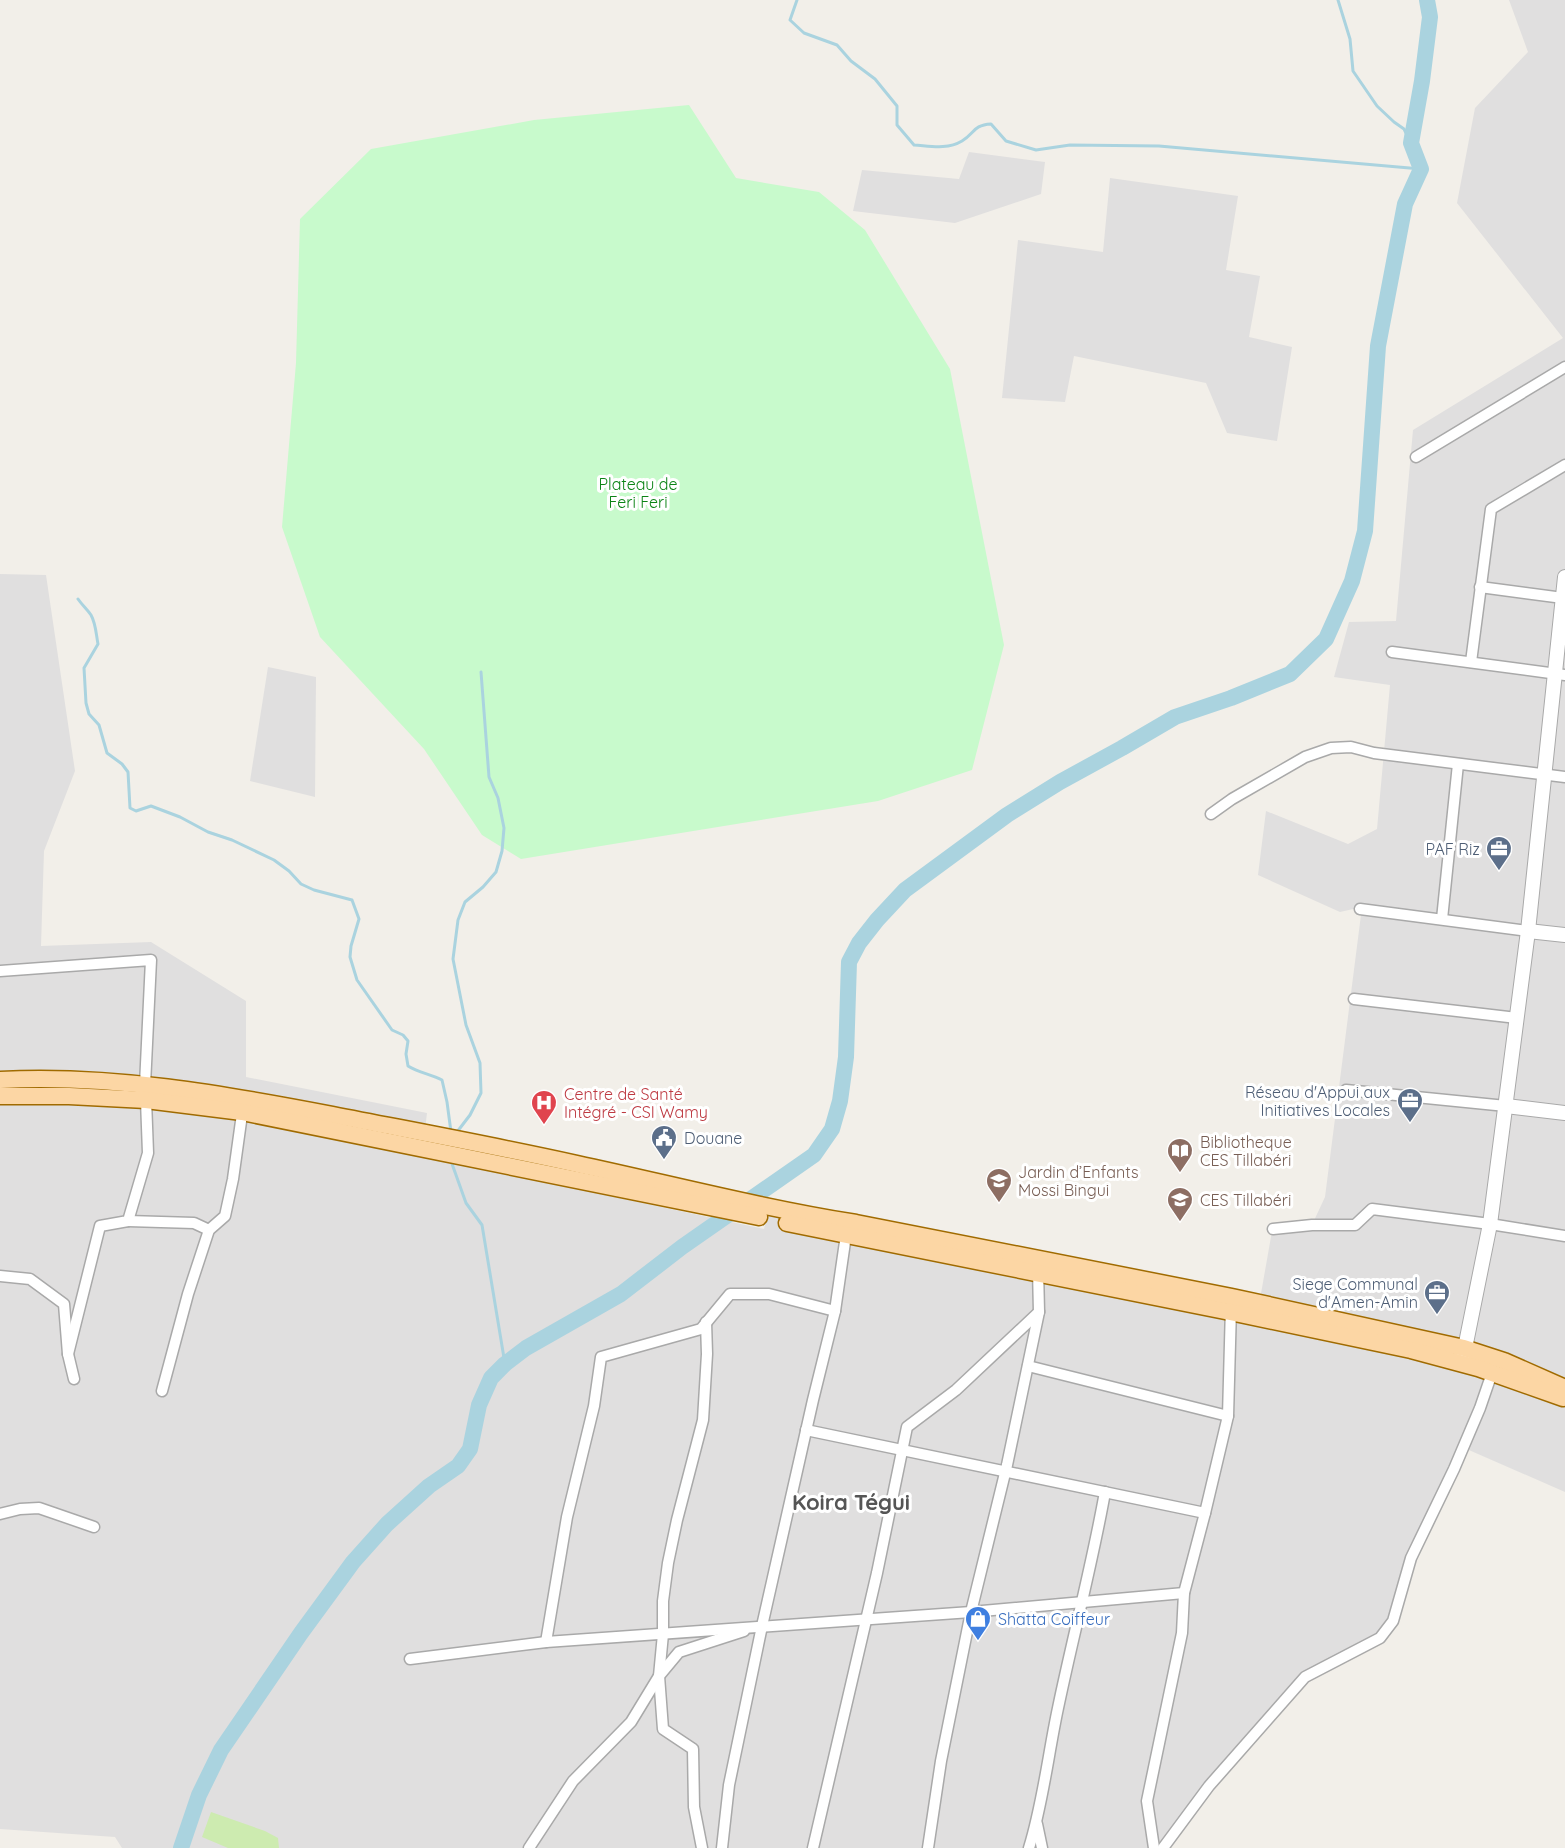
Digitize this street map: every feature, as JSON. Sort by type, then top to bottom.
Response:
[{"type":"main road","points":[[0,1080],[58,1079],[243,1105],[721,1204],[1231,1304],[1463,1356],[1504,1361],[1565,1388]]},
{"type":"main road","points":[[0,1096],[69,1096],[145,1092]]},
{"type":"main road","points":[[762,1212],[846,1235],[1038,1267]]},
{"type":"main road","points":[[1463,1356],[1492,1372],[1565,1399]]},
{"type":"street","points":[[1416,457],[1565,367]]},
{"type":"street","points":[[1471,662],[1491,509],[1565,465]]},
{"type":"street","points":[[1463,1356],[1490,1224],[1506,1106],[1528,931],[1544,775],[1560,674],[1565,577]]},
{"type":"street","points":[[1480,587],[1563,598]]},
{"type":"street","points":[[1392,652],[1560,674]]},
{"type":"street","points":[[1211,814],[1305,757],[1331,748],[1351,747],[1374,753],[1565,777]]},
{"type":"street","points":[[1442,919],[1458,764]]},
{"type":"street","points":[[1360,909],[1565,935]]},
{"type":"street","points":[[0,971],[151,960],[145,1092],[148,1152],[128,1221]]},
{"type":"street","points":[[1354,999],[1517,1018]]},
{"type":"street","points":[[1346,1090],[1565,1113]]},
{"type":"street","points":[[162,1391],[188,1294],[209,1230],[225,1216],[233,1179],[243,1105]]},
{"type":"street","points":[[1273,1229],[1311,1225],[1355,1225],[1372,1209],[1565,1236]]},
{"type":"street","points":[[68,1354],[100,1226],[128,1221],[194,1223],[209,1230]]},
{"type":"street","points":[[722,1848],[729,1785],[762,1626],[835,1311],[846,1235]]},
{"type":"street","points":[[928,1848],[941,1761],[971,1612],[1006,1472],[1039,1312],[1038,1267]]},
{"type":"street","points":[[0,1276],[30,1279],[64,1304],[68,1354],[74,1379]]},
{"type":"street","points":[[546,1642],[567,1517],[594,1406],[601,1357],[701,1329],[730,1294],[769,1294],[835,1311]]},
{"type":"street","points":[[1154,1848],[1147,1801],[1182,1633],[1184,1593],[1228,1416],[1231,1304]]},
{"type":"street","points":[[813,1848],[866,1619],[907,1427],[956,1390],[1039,1312]]},
{"type":"street","points":[[702,1848],[694,1807],[693,1749],[663,1729],[659,1676],[663,1601],[668,1563],[703,1420],[707,1354],[706,1322]]},
{"type":"street","points":[[1028,1366],[1228,1416]]},
{"type":"street","points":[[1163,1848],[1209,1786],[1305,1677],[1380,1638],[1393,1621],[1412,1558],[1454,1470],[1480,1408],[1492,1372]]},
{"type":"street","points":[[806,1430],[1205,1513]]},
{"type":"street","points":[[1029,1848],[1037,1824],[1058,1707],[1106,1492]]},
{"type":"street","points":[[0,1514],[39,1508],[94,1527]]},
{"type":"street","points":[[410,1659],[546,1642],[971,1612],[1184,1593]]},
{"type":"street","points":[[529,1848],[573,1781],[631,1722],[659,1676],[679,1652],[762,1626]]},
{"type":"street","points":[[1037,1824],[1042,1848]]},
{"type":"shaded area","points":[[1509,0],[1565,0],[1565,1386],[1259,1305],[1272,1231],[1311,1227],[1325,1197],[1362,907],[1340,912],[1258,875],[1266,811],[1348,844],[1377,829],[1390,685],[1334,677],[1349,622],[1396,621],[1413,430],[1563,338],[1457,203],[1475,108],[1528,52]]},
{"type":"shaded area","points":[[969,152],[1045,162],[1041,194],[955,223],[853,211],[862,170],[959,179]]},
{"type":"shaded area","points":[[1110,178],[1238,196],[1226,270],[1260,276],[1249,337],[1292,347],[1277,441],[1227,433],[1206,383],[1074,356],[1065,402],[1002,398],[1018,240],[1103,252]]},
{"type":"shaded area","points":[[0,574],[46,575],[75,771],[44,851],[41,946],[151,942],[246,1001],[246,1077],[427,1113],[422,1156],[764,1229],[768,1210],[1565,1391],[1565,1492],[1462,1447],[1410,1558],[1392,1621],[1380,1636],[1305,1675],[1161,1848],[122,1848],[115,1837],[0,1829]]},
{"type":"shaded area","points":[[268,667],[316,677],[315,797],[250,781]]},
{"type":"green space","name":"Plateau de Feri Feri","points":[[689,105],[736,178],[819,192],[865,230],[950,369],[1004,645],[972,770],[878,801],[521,859],[482,835],[424,749],[320,637],[282,527],[296,363],[300,219],[371,149],[534,120]]},
{"type":"green space","points":[[211,1812],[265,1831],[278,1838],[279,1848],[228,1848],[202,1837]]},
{"type":"waterway","points":[[797,0],[790,20],[804,33],[837,45],[851,61],[875,79],[897,106],[897,125],[914,145],[950,146],[962,141],[977,128],[991,124],[1006,141],[1036,150],[1070,145],[1159,146],[1421,169]]},
{"type":"waterway","points":[[1338,0],[1350,39],[1353,71],[1377,106],[1404,129],[1411,143]]},
{"type":"waterway","points":[[181,1848],[199,1795],[221,1750],[301,1633],[353,1562],[387,1524],[429,1486],[458,1466],[470,1449],[479,1405],[491,1378],[526,1348],[621,1294],[682,1247],[814,1155],[832,1129],[840,1101],[846,1057],[849,962],[859,943],[905,890],[1007,815],[1060,782],[1175,717],[1231,698],[1290,674],[1326,639],[1352,581],[1365,531],[1378,346],[1405,204],[1421,169],[1411,143],[1430,17],[1427,0]]},
{"type":"waterway","points":[[78,599],[93,618],[98,644],[84,668],[86,703],[89,714],[99,725],[107,753],[122,764],[128,772],[130,808],[136,811],[151,806],[180,817],[208,832],[232,840],[274,860],[301,884],[314,890],[352,900],[359,919],[350,957],[357,980],[392,1030],[403,1035],[408,1041],[406,1054],[408,1066],[442,1080],[451,1132]]},
{"type":"waterway","points":[[457,1132],[470,1115],[481,1093],[480,1063],[466,1025],[453,959],[458,920],[465,902],[496,872],[502,851],[504,828],[498,798],[489,777],[481,672]]},
{"type":"waterway","points":[[451,1161],[466,1203],[482,1225],[505,1364]]},
{"type":"place","name":"PAF Riz","points":[[1499,872]]},
{"type":"place","name":"Réseau d'Appui aux Initiatives Locales","points":[[1410,1124]]},
{"type":"place","name":"Centre de Santé Intégré - CSI Wamy","points":[[544,1126]]},
{"type":"place","name":"Douane","points":[[664,1161]]},
{"type":"place","name":"Bibliotheque CES Tillabéri","points":[[1180,1174]]},
{"type":"place","name":"Jardin d’Enfants Mossi Bingui","points":[[999,1204]]},
{"type":"place","name":"CES Tillabéri","points":[[1180,1223]]},
{"type":"place","name":"Siege Communal d'Amen-Amin","points":[[1437,1316]]},
{"type":"place","name":"Shatta Coiffeur","points":[[978,1642]]},
{"type":"district","name":"Koira Tégui","points":[[851,1502]]}]
